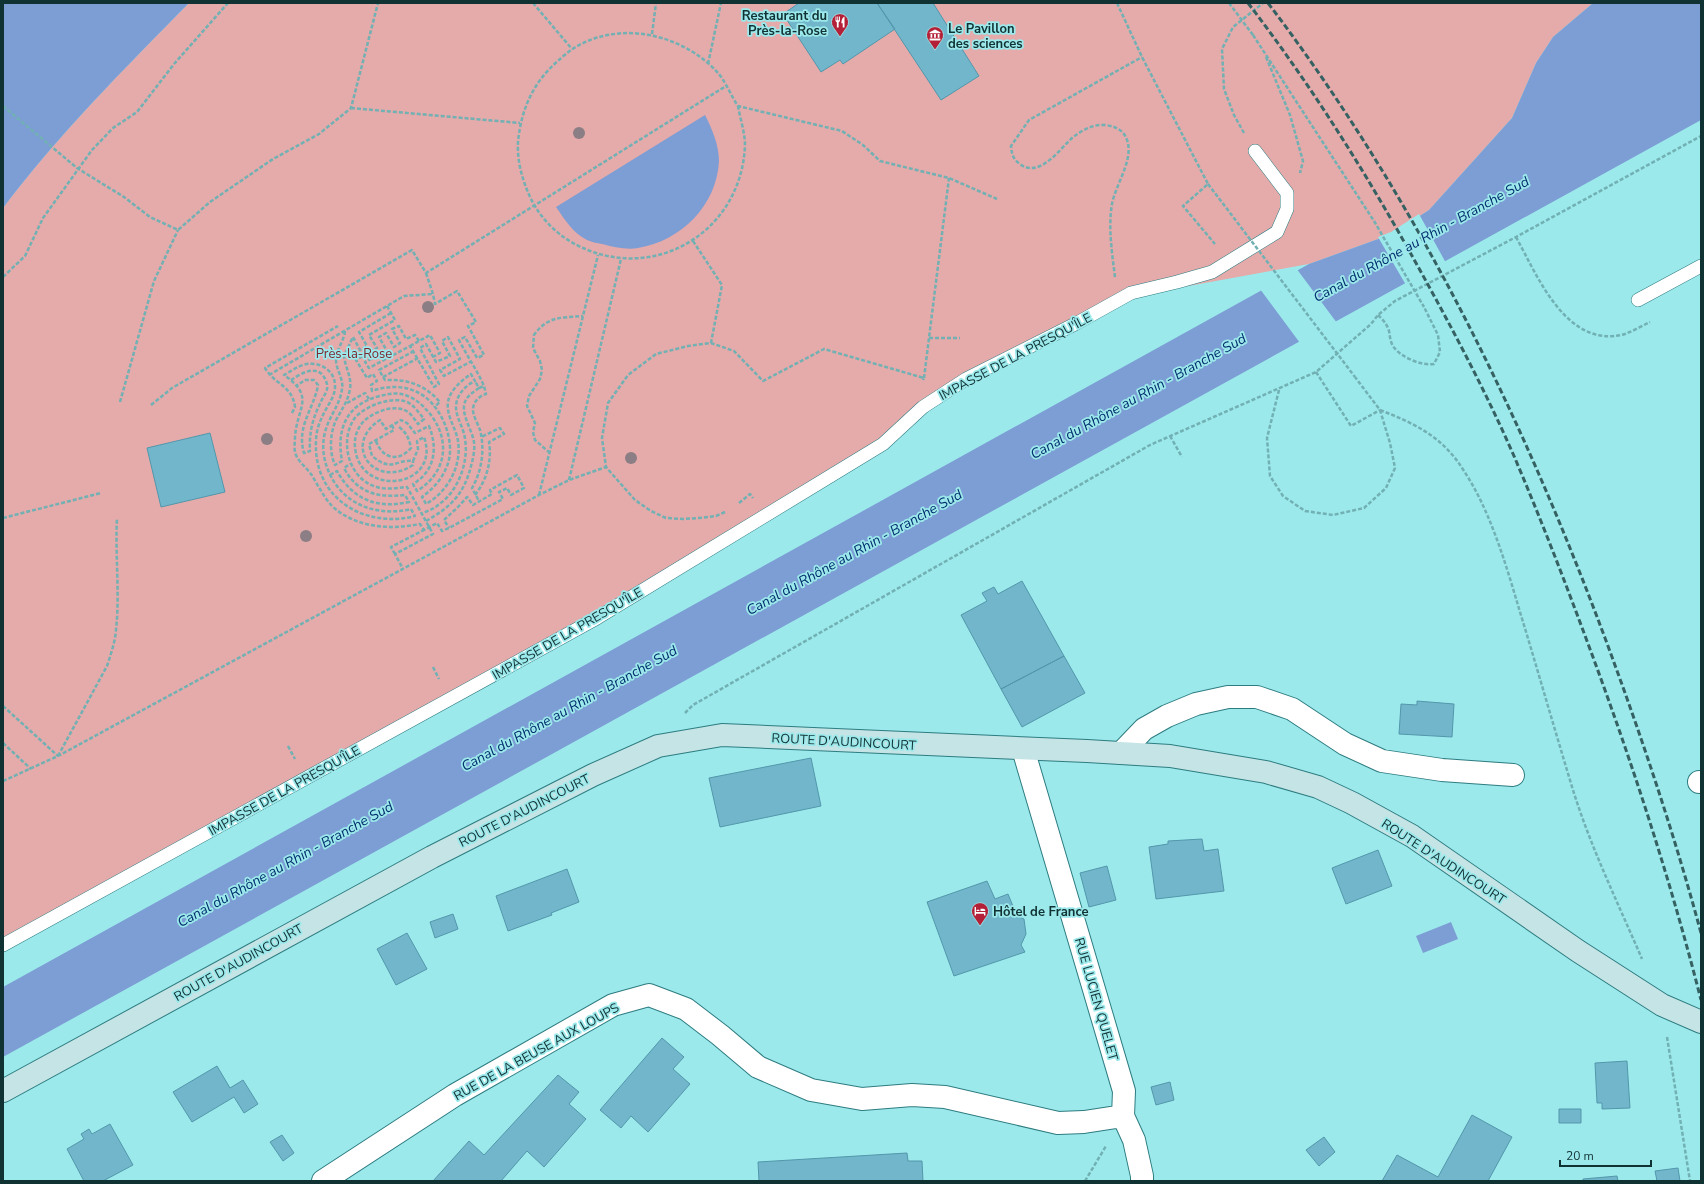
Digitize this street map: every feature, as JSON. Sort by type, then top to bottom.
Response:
[{"type":"main road","name":"ROUTE D'AUDINCOURT","points":[[3,1091],[432,856],[593,775],[658,746],[722,735],[1170,756],[1266,772],[1318,786],[1412,836],[1578,951],[1662,1005],[1701,1022]]},
{"type":"street","points":[[1121,753],[1144,729],[1167,716],[1196,704],[1228,697],[1257,697],[1292,708],[1345,744],[1382,760],[1442,770],[1513,775]]},
{"type":"street","name":"RUE LUCIEN QUELET","points":[[1023,749],[1124,1091],[1123,1116],[1134,1140],[1142,1181]]},
{"type":"street","name":"RUE DE LA BEUSE AUX LOUPS","points":[[323,1181],[483,1079],[613,1005],[649,995],[686,1009],[758,1067],[811,1090],[862,1098],[912,1095],[945,1097],[1058,1123],[1084,1122],[1123,1116]]},
{"type":"lane","points":[[1255,151],[1287,193]]},
{"type":"lane","name":"IMPASSE DE LA PRESQU'ÎLE","points":[[3,945],[597,618],[883,444],[923,407],[966,379],[1077,323],[1131,293],[1212,272],[1277,232],[1286,209],[1287,193]]},
{"type":"lane","points":[[1638,300],[1701,266]]},
{"type":"path","points":[[3,276],[25,256],[43,218],[77,168],[113,128],[138,112],[174,64],[228,3]]},
{"type":"path","points":[[120,402],[154,281],[178,230],[210,202],[273,159],[319,134],[352,108],[378,3]]},
{"type":"path","points":[[533,3],[572,49]]},
{"type":"path","points":[[652,34],[656,3]]},
{"type":"path","points":[[708,64],[721,3]]},
{"type":"path","points":[[1117,3],[1142,57],[1208,184],[1380,410],[1390,443],[1395,468],[1386,488],[1364,508],[1333,515],[1305,511],[1283,496],[1270,476],[1267,438],[1279,389]]},
{"type":"path","points":[[1229,3],[1263,50],[1374,221],[1424,307],[1438,335],[1440,352],[1434,364],[1427,365],[1415,361],[1397,351],[1392,345],[1386,324],[1378,315]]},
{"type":"path","points":[[1255,151],[1234,115],[1224,89],[1222,49],[1233,27],[1263,3]]},
{"type":"path","points":[[624,33],[652,34],[688,48],[708,64],[718,73],[738,106],[745,144],[739,181],[721,215],[693,241],[670,252],[646,258],[621,259],[598,255],[573,244],[551,227],[535,206],[523,180],[518,152],[520,123],[530,94],[548,69],[572,49],[597,38],[624,33]]},
{"type":"path","points":[[1263,50],[1290,115],[1303,161],[1298,182],[1287,193]]},
{"type":"path","points":[[1117,300],[1111,222],[1112,203],[1129,151],[1124,134],[1119,129],[1110,126],[1092,126],[1072,139],[1049,161],[1036,167],[1024,168],[1016,162],[1012,157],[1011,146],[1029,120],[1142,57]]},
{"type":"path","points":[[426,273],[726,86]]},
{"type":"path","points":[[3,106],[77,168],[124,197],[150,217],[178,230]]},
{"type":"path","points":[[738,106],[842,131],[863,145],[880,162],[949,178],[997,199]]},
{"type":"path","points":[[352,108],[520,123]]},
{"type":"path","points":[[658,746],[693,705],[1143,449],[1316,372],[1371,324],[1378,315],[1395,300],[1516,237],[1701,136]]},
{"type":"path","points":[[923,407],[924,378],[949,178]]},
{"type":"path","points":[[1208,184],[1183,206],[1229,262]]},
{"type":"path","points":[[1516,237],[1548,294],[1568,319],[1578,326],[1588,332],[1608,336],[1625,334],[1650,322]]},
{"type":"path","points":[[693,241],[722,285],[712,342]]},
{"type":"path","points":[[151,404],[172,388],[412,250],[426,273],[433,294],[434,304],[457,291],[476,322],[468,326],[484,355],[477,358],[466,337],[459,340],[470,362],[475,366],[486,394],[478,398],[473,409],[482,437],[483,451],[477,480],[472,488],[479,501]]},
{"type":"path","points":[[539,495],[598,255]]},
{"type":"path","points":[[569,480],[621,259]]},
{"type":"path","points":[[269,375],[404,296],[433,294]]},
{"type":"path","points":[[387,306],[395,320],[369,335],[377,348],[356,360],[367,378],[373,374],[377,381],[371,385],[372,390],[387,387],[407,388],[425,397],[434,406],[441,417],[449,438],[449,462],[439,481],[422,497],[426,504],[435,499],[449,482],[457,458],[458,441],[448,411],[450,397],[462,381],[471,374],[479,388]]},
{"type":"path","points":[[391,313],[359,332],[367,346],[360,350],[353,337],[348,347],[344,356],[350,376],[350,387],[346,404],[336,421],[332,435],[331,447],[332,458],[335,465],[342,461],[340,441],[346,418],[354,408],[369,399],[390,394],[401,394],[420,403],[435,420],[442,440],[442,461],[432,480],[417,491],[413,484],[426,474],[433,460],[434,450],[429,426],[415,433],[404,420],[386,429],[380,420],[371,426],[365,435],[362,444],[366,460],[378,470],[388,474],[398,473],[413,465],[413,460],[418,449],[417,441],[424,437],[427,447],[427,457],[419,471],[405,480],[384,481],[369,475],[363,469],[355,452],[356,434],[361,425],[374,414],[384,410],[402,409],[408,412],[418,424],[424,419],[415,408],[407,402],[396,400],[366,409],[354,419],[348,436],[347,450],[350,464],[359,476],[376,487],[407,487],[433,534],[395,554]]},
{"type":"path","points":[[550,452],[535,440],[533,432],[535,423],[527,406],[529,396],[540,379],[542,370],[540,361],[533,348],[534,335],[546,322],[557,318],[583,316]]},
{"type":"path","points":[[292,413],[295,407],[291,392],[269,375],[265,368],[338,326]]},
{"type":"path","points":[[419,341],[415,335],[406,339],[399,326],[392,329],[400,343],[394,347],[386,333],[379,337],[387,351],[365,362],[369,368],[410,346],[430,335],[440,353],[433,356]]},
{"type":"path","points":[[345,331],[342,343],[337,353],[336,361],[342,378],[343,388],[338,403],[329,420],[324,439],[323,449],[330,475],[345,496],[361,506],[382,512],[395,512],[411,509],[415,516],[386,520],[372,518],[360,514],[338,500],[330,491],[323,480],[317,456],[316,441],[322,416],[334,394],[334,380],[326,368],[310,364],[303,365],[284,376],[291,380],[301,392],[303,404],[297,420],[295,451],[297,458],[310,472],[333,506],[351,518],[372,526],[396,527],[420,524],[424,530]]},
{"type":"path","points":[[410,346],[434,387],[439,384],[420,348],[426,344],[436,362],[450,356],[442,341],[448,337],[460,359],[440,370],[444,376],[470,362]]},
{"type":"path","points":[[929,338],[960,338]]},
{"type":"path","points":[[716,516],[683,519],[666,518],[651,511],[636,500],[606,467],[602,438],[608,403],[628,374],[656,354],[712,342],[734,351],[763,381],[824,349],[924,378]]},
{"type":"path","points":[[414,351],[379,370],[385,380],[411,382],[427,389],[440,402],[434,406]]},
{"type":"path","points":[[383,377],[418,358]]},
{"type":"path","points":[[291,380],[305,372],[316,371],[322,374],[328,385],[311,428],[309,437],[310,452],[304,453],[302,438],[304,424],[318,385],[314,380],[309,379],[296,386]]},
{"type":"path","points":[[1316,372],[1351,426],[1380,410]]},
{"type":"path","points":[[422,514],[439,505],[449,496],[455,487],[463,467],[465,458],[465,439],[456,406],[457,398],[465,387],[475,381]]},
{"type":"path","points":[[426,521],[444,511],[463,490],[474,452],[474,442],[464,408],[465,401],[470,394],[484,386]]},
{"type":"path","points":[[346,404],[365,393],[369,399]]},
{"type":"path","points":[[1380,410],[1422,428],[1447,449],[1465,471],[1483,507],[1505,565],[1573,791],[1590,840],[1612,890]]},
{"type":"path","points":[[435,420],[441,417]]},
{"type":"path","points":[[392,426],[394,430],[369,444],[372,456],[385,464],[393,465],[408,460],[413,460]]},
{"type":"path","points":[[376,441],[381,452],[386,456],[400,456],[407,452],[411,448],[408,437],[399,427]]},
{"type":"path","points":[[476,494],[484,482],[488,469],[490,455],[489,442],[504,434],[500,428],[482,437]]},
{"type":"path","points":[[1170,436],[1182,457]]},
{"type":"path","points":[[330,475],[337,472],[350,490],[370,502],[398,505],[409,502],[405,495],[375,495],[364,490],[355,484],[344,468],[350,464]]},
{"type":"path","points":[[3,781],[58,756],[539,495],[569,480],[606,467]]},
{"type":"path","points":[[403,569],[391,547],[437,523],[442,531],[449,528],[503,499],[499,492],[507,488],[511,495],[524,488],[517,475],[490,490],[492,494],[473,505],[468,497],[444,520],[449,528]]},
{"type":"path","points":[[316,483],[323,480]]},
{"type":"path","points":[[3,518],[101,493]]},
{"type":"path","points":[[435,499],[439,505]]},
{"type":"path","points":[[58,756],[107,666],[110,657],[116,631],[117,518]]},
{"type":"path","points":[[3,706],[58,756]]},
{"type":"path","points":[[3,743],[31,769]]},
{"type":"path","points":[[1085,1181],[1123,1116]]},
{"type":"green space","name":"Près-la-Rose","points":[[189,3],[1593,3],[1553,37],[1536,63],[1512,118],[1429,210],[1392,234],[1309,264],[1117,299],[966,379],[883,444],[597,618],[3,945],[3,208],[69,128],[116,77]]},
{"type":"water","points":[[3,3],[189,3],[116,77],[69,128],[3,208]]},
{"type":"water","name":"Canal du Rhône au Rhin - Branche Sud","points":[[1593,3],[1701,3],[1701,120],[3,1057],[3,987],[1309,264],[1392,234],[1429,210],[1512,118],[1536,63],[1553,37]]},
{"type":"water","points":[[705,115],[713,131],[718,149],[719,161],[717,177],[712,192],[704,206],[682,229],[669,238],[654,244],[634,249],[620,248],[592,242],[573,230],[556,207]]},
{"type":"water","points":[[1451,922],[1458,939],[1423,953],[1416,936]]},
{"type":"pier","points":[[1419,214],[1446,263],[1406,285],[1378,237],[1391,232]]},
{"type":"pier","points":[[1296,268],[1337,323],[1300,343],[1260,289]]},
{"type":"building","name":"Restaurant du Près-la-Rose","points":[[799,3],[877,3],[895,29],[843,64],[840,60],[821,72],[783,14]]},
{"type":"building","name":"Le Pavillon des sciences","points":[[877,3],[933,3],[979,76],[941,100]]},
{"type":"building","points":[[210,433],[225,492],[161,507],[147,448]]},
{"type":"building","points":[[1022,581],[1064,656],[1001,689],[961,615],[987,601],[982,593],[994,587],[998,594]]},
{"type":"building","points":[[1064,656],[1085,693],[1022,727],[1001,689]]},
{"type":"building","points":[[1417,701],[1454,704],[1452,737],[1399,734],[1401,704],[1417,705]]},
{"type":"building","points":[[811,758],[821,806],[720,827],[709,778]]},
{"type":"building","points":[[1202,839],[1204,851],[1218,849],[1224,891],[1156,899],[1149,847],[1168,844],[1168,841]]},
{"type":"building","points":[[1378,850],[1392,886],[1346,904],[1332,868]]},
{"type":"building","points":[[1107,866],[1116,900],[1089,907],[1080,873]]},
{"type":"building","points":[[567,869],[579,902],[551,913],[552,915],[508,931],[496,896]]},
{"type":"building","name":"Hôtel de France","points":[[987,881],[995,899],[1008,894],[1017,916],[1024,919],[1026,934],[1021,945],[1025,952],[954,976],[927,902]]},
{"type":"building","points":[[453,914],[458,929],[435,938],[430,922]]},
{"type":"building","points":[[407,933],[427,969],[396,985],[377,949]]},
{"type":"building","points":[[662,1038],[684,1057],[673,1069],[690,1084],[648,1132],[631,1116],[621,1128],[600,1110]]},
{"type":"building","points":[[1627,1061],[1630,1108],[1602,1109],[1602,1103],[1597,1103],[1595,1063]]},
{"type":"building","points":[[217,1066],[230,1088],[243,1080],[258,1104],[244,1113],[234,1097],[192,1122],[173,1092]]},
{"type":"building","points":[[558,1075],[579,1092],[569,1104],[586,1119],[544,1167],[527,1151],[501,1181],[433,1181],[469,1141],[484,1155]]},
{"type":"building","points":[[1170,1082],[1174,1100],[1156,1105],[1151,1087]]},
{"type":"building","points":[[1559,1109],[1581,1109],[1581,1123],[1559,1123]]},
{"type":"building","points":[[1472,1115],[1512,1137],[1488,1181],[1382,1181],[1397,1155],[1438,1177]]},
{"type":"building","points":[[110,1124],[133,1165],[103,1181],[84,1181],[67,1149],[84,1139],[81,1134],[89,1129],[92,1134]]},
{"type":"building","points":[[282,1135],[294,1153],[283,1161],[270,1142]]},
{"type":"building","points":[[1324,1137],[1335,1152],[1319,1166],[1306,1150]]},
{"type":"building","points":[[907,1153],[908,1161],[922,1161],[923,1181],[759,1181],[758,1162]]},
{"type":"building","points":[[1678,1168],[1680,1181],[1657,1181],[1655,1171]]},
{"type":"building","points":[[1617,1176],[1618,1181],[1583,1181],[1583,1179]]},
{"type":"railway","points":[[1248,3],[1316,98],[1378,196],[1455,334],[1503,431],[1561,571],[1619,730],[1663,864],[1701,1000]]},
{"type":"railway","points":[[1268,3],[1321,76],[1417,229],[1460,308],[1500,389],[1537,471],[1605,638],[1656,784],[1680,858],[1701,933]]},
{"type":"place","name":"Restaurant du Près-la-Rose","points":[[840,37]]},
{"type":"place","name":"Le Pavillon des sciences","points":[[935,50]]},
{"type":"place","name":"Hôtel de France","points":[[980,926]]}]
